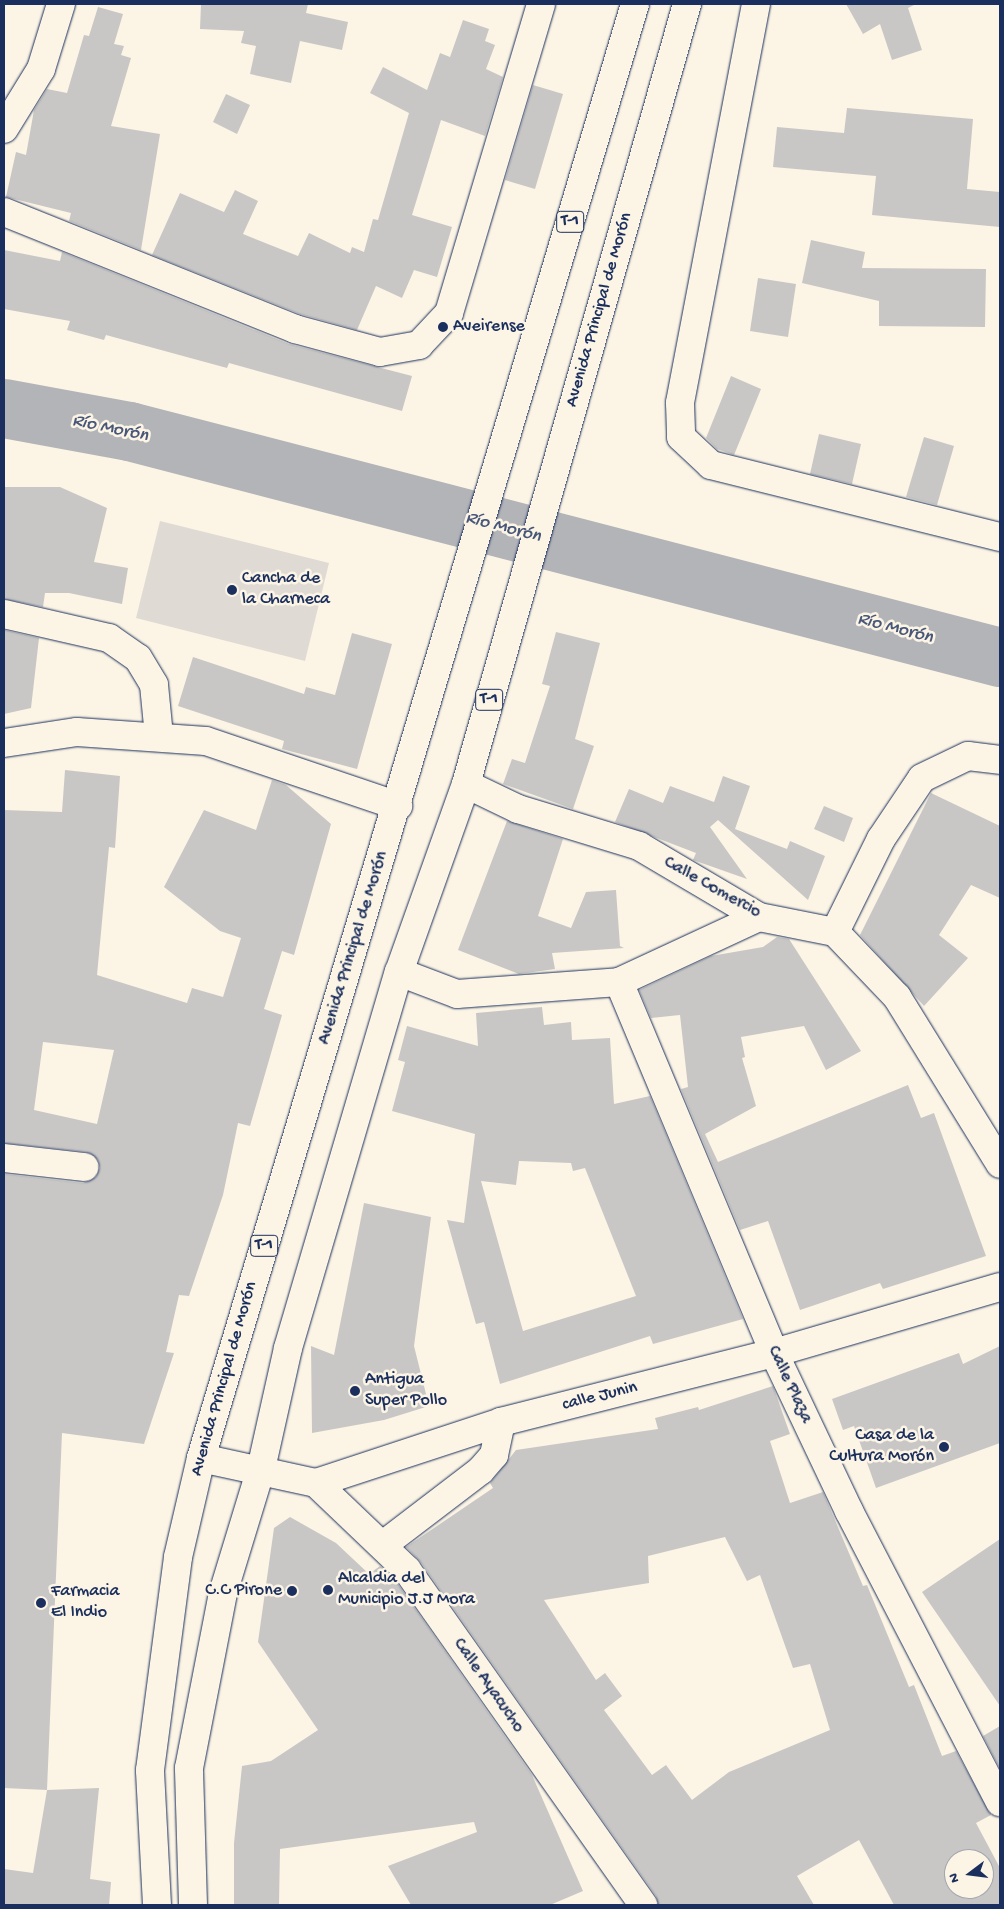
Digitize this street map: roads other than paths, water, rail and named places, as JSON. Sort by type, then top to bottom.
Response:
[{"type":"street","points":[[4,129],[40,69],[61,4]]},
{"type":"street","points":[[4,212],[295,329],[380,352],[419,345],[449,313],[540,4]]},
{"type":"street","name":"Avenida Principal de Morón","points":[[157,1905],[150,1770],[178,1557],[200,1458],[398,806],[635,4]]},
{"type":"street","name":"Avenida Principal de Morón","points":[[466,784],[687,4]]},
{"type":"street","points":[[756,4],[680,404],[681,437],[712,464],[1000,537]]},
{"type":"street","points":[[4,614],[109,638],[138,658],[154,685],[159,736]]},
{"type":"street","points":[[4,743],[77,732],[159,736],[206,741],[398,806]]},
{"type":"street","points":[[1000,760],[968,756],[922,778],[881,838],[835,932],[897,997],[1000,1164]]},
{"type":"street","name":"Calle Comercio","points":[[466,784],[518,809],[639,846],[759,917],[835,932]]},
{"type":"street","name":"T-1","points":[[193,1905],[189,1768],[223,1593],[261,1469],[288,1348],[399,972],[466,784]]},
{"type":"street","points":[[399,972],[458,994],[619,982],[759,917]]},
{"type":"street","name":"Calle Plaza","points":[[619,982],[774,1353],[849,1511],[1000,1802]]},
{"type":"street","points":[[4,1158],[84,1167]]},
{"type":"street","name":"calle Junin","points":[[316,1483],[501,1422],[774,1353],[1000,1287]]},
{"type":"street","points":[[383,1545],[481,1470],[494,1455],[501,1422]]},
{"type":"street","points":[[200,1458],[261,1469],[316,1483]]},
{"type":"street","name":"Calle Ayacucho","points":[[316,1483],[407,1570],[642,1905]]},
{"type":"waterway","name":"Río Morón","points":[[4,408],[129,431],[1000,657]]},
{"type":"place","name":"Aveirense","points":[[443,327]]},
{"type":"place","name":"Cancha de la Charneca","points":[[232,590]]},
{"type":"place","name":"Antigua Super Pollo","points":[[355,1391]]},
{"type":"place","name":"Casa de la Cultura Morón","points":[[944,1447]]},
{"type":"place","name":"Alcaldia del Municipio J.J Mora","points":[[328,1590]]},
{"type":"place","name":"C.C Pirone","points":[[292,1591]]},
{"type":"place","name":"Farmacia El Indio","points":[[41,1603]]}]
